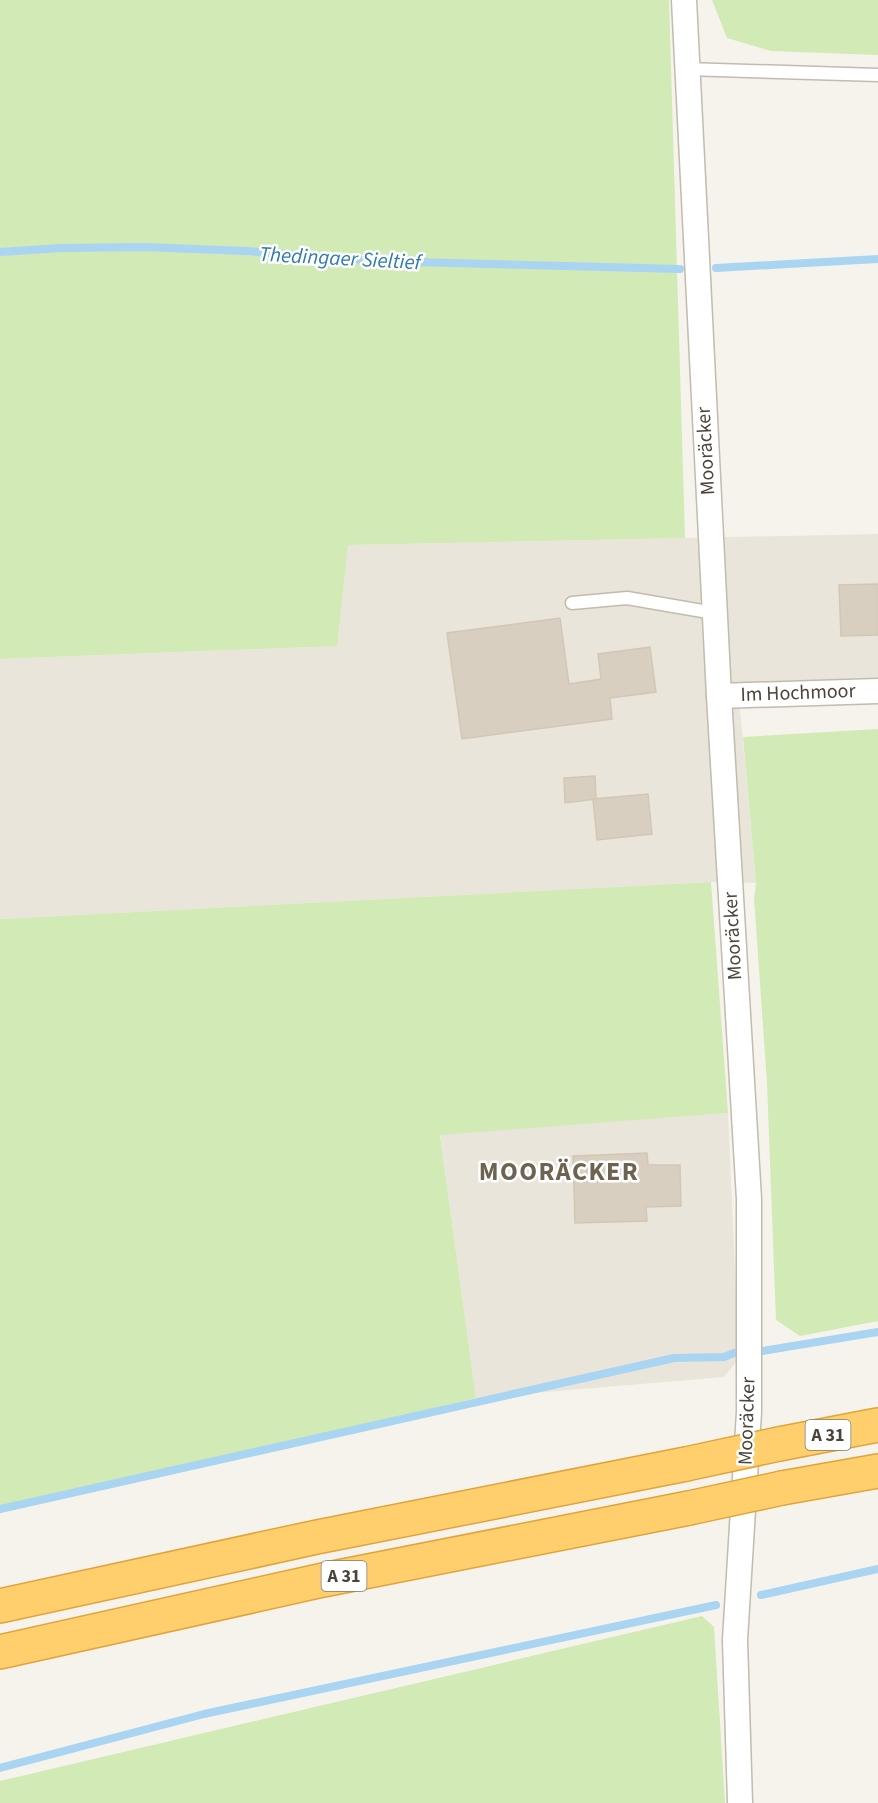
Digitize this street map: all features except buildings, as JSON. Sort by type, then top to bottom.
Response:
[{"type":"highway","name":"A 31","points":[[0,1606],[317,1537],[878,1425]]},
{"type":"highway","name":"A 31","points":[[0,1652],[323,1580],[782,1488],[878,1471]]},
{"type":"street","name":"Mooräcker","points":[[684,0],[714,613],[749,1199],[748,1412],[735,1640],[740,1803]]},
{"type":"street","name":"Im Hochmoor","points":[[719,696],[878,691]]},
{"type":"lane","points":[[686,69],[878,75]]},
{"type":"lane","points":[[572,603],[627,598],[714,613]]},
{"type":"shaded area","points":[[878,534],[878,680],[738,687],[756,883],[711,882],[0,919],[0,659],[336,646],[348,545]]},
{"type":"shaded area","points":[[728,1113],[739,1359],[724,1377],[476,1398],[440,1134]]},
{"type":"green space","points":[[0,0],[669,0],[685,538],[348,545],[337,646],[0,659]]},
{"type":"green space","points":[[712,0],[878,0],[878,55],[771,51],[727,38]]},
{"type":"green space","points":[[878,729],[878,1321],[800,1336],[776,1320],[767,1083],[754,898],[756,883],[743,737]]},
{"type":"green space","points":[[711,882],[728,1113],[440,1135],[476,1398],[0,1513],[0,919]]},
{"type":"green space","points":[[702,1616],[714,1627],[725,1803],[0,1803],[0,1781]]},
{"type":"waterway","name":"Thedingaer Sieltief","points":[[0,252],[62,248],[144,247],[246,251],[376,261],[680,269]]},
{"type":"waterway","name":"Thedingaer Sieltief","points":[[716,268],[878,259]]},
{"type":"waterway","points":[[762,1351],[878,1332]]},
{"type":"waterway","points":[[0,1509],[674,1358],[724,1357],[734,1353]]},
{"type":"waterway","points":[[761,1595],[878,1569]]},
{"type":"waterway","points":[[0,1768],[204,1714],[716,1605]]},
{"type":"district","name":"MOORÄCKER","points":[[559,1171]]}]
